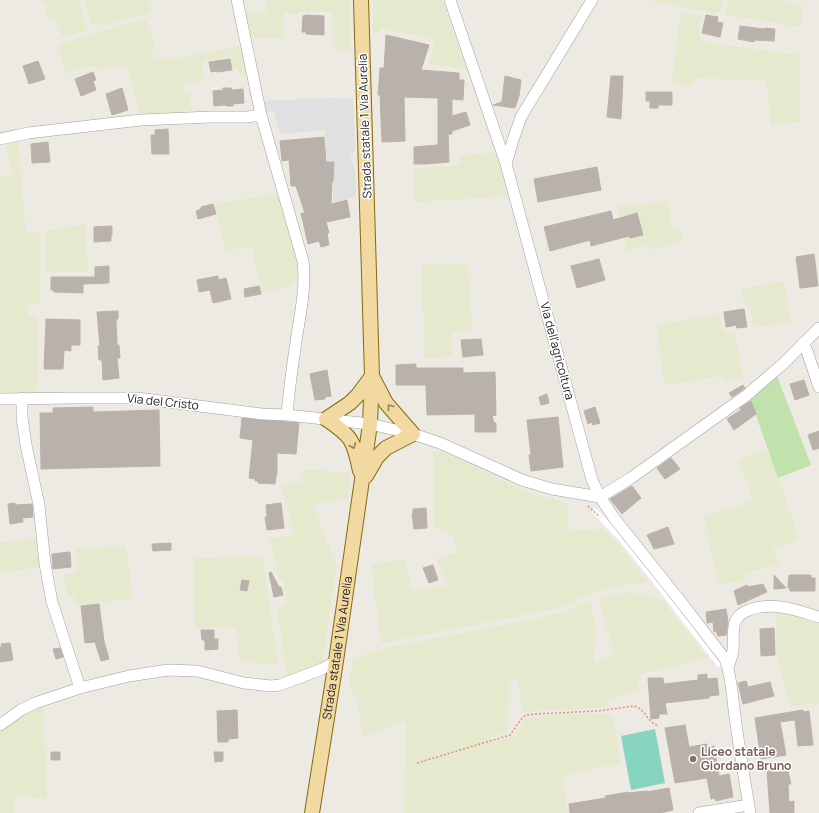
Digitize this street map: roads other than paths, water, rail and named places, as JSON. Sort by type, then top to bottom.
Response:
[{"type":"main road","name":"Strada statale 1 Via Aurelia","points":[[312,813],[336,661],[370,424],[372,376],[361,0]]},
{"type":"main road","points":[[372,376],[386,403],[414,434],[386,448],[377,457],[362,484],[355,448],[352,441],[341,429],[326,419],[358,396],[372,376]]},
{"type":"street","points":[[237,0],[261,115],[303,261],[305,275],[287,415]]},
{"type":"street","name":"Via dell'agricoltura","points":[[450,0],[506,164],[592,480],[600,497],[614,518],[721,653],[728,668]]},
{"type":"street","points":[[506,164],[521,117],[592,0]]},
{"type":"street","points":[[0,139],[28,133],[140,120],[248,117],[261,115]]},
{"type":"street","points":[[600,497],[631,478],[747,395],[772,374],[819,328]]},
{"type":"street","points":[[803,343],[819,388]]},
{"type":"street","points":[[22,398],[22,417],[26,445],[39,505],[45,564],[52,602],[80,688]]},
{"type":"street","name":"Via del Cristo","points":[[0,400],[22,398],[137,398],[262,414],[287,415],[370,424],[414,434],[464,452],[522,480],[552,489],[600,497]]},
{"type":"street","points":[[699,813],[749,809],[728,668],[733,651],[736,622],[739,616],[756,607],[777,606],[791,608],[819,618]]},
{"type":"street","points":[[0,725],[21,710],[35,703],[80,688],[129,676],[168,670],[197,671],[244,684],[271,686],[280,685],[322,669],[336,661]]},
{"type":"place","name":"Liceo statale Giordano Bruno","points":[[693,759]]}]
